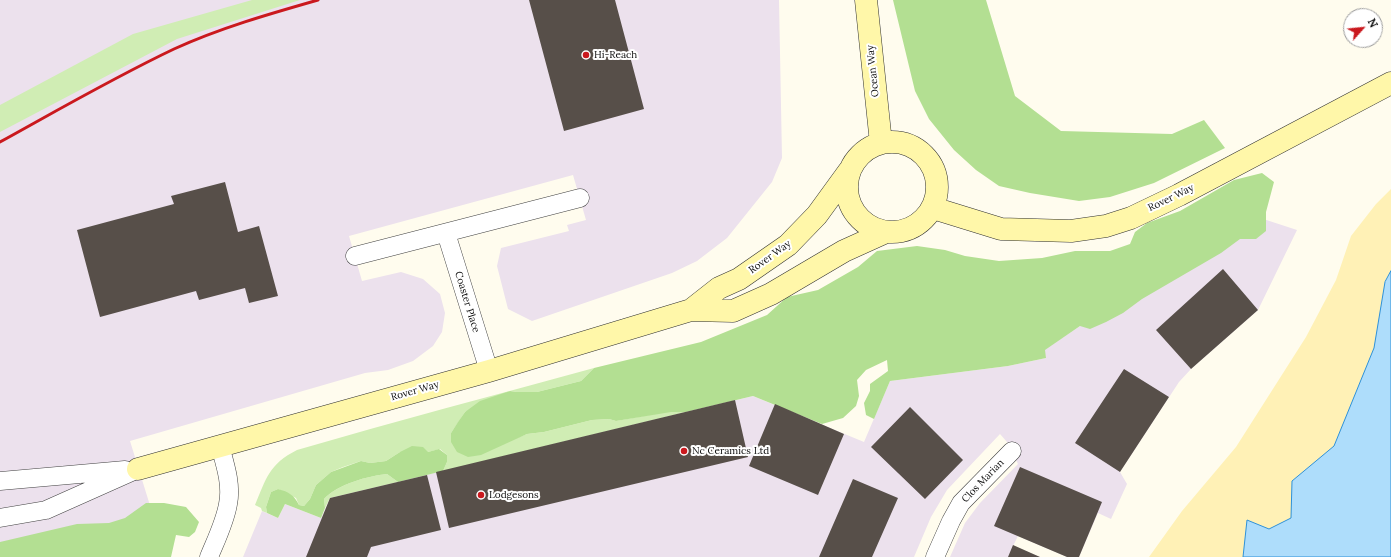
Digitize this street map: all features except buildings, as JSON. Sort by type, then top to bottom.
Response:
[{"type":"street","name":"Ocean Way","points":[[866,0],[881,143]]},
{"type":"street","name":"Rover Way","points":[[932,208],[1001,229],[1071,231],[1106,226],[1131,218],[1179,196],[1391,83]]},
{"type":"street","points":[[896,142],[910,145],[923,153],[932,165],[937,179],[937,194],[932,208],[924,219],[913,227],[900,232],[886,232],[872,228],[861,220],[852,209],[847,196],[847,182],[850,169],[858,157],[868,148],[881,143],[896,142]]},
{"type":"street","name":"Rover Way","points":[[691,310],[719,288],[738,279],[788,245],[817,215],[850,169]]},
{"type":"street","points":[[355,256],[580,198]]},
{"type":"street","name":"Rover Way","points":[[138,469],[489,371],[691,310],[733,311],[771,294],[844,251],[886,232]]},
{"type":"street","name":"Coaster Place","points":[[446,233],[489,371]]},
{"type":"street","points":[[209,557],[222,525],[228,503],[229,484],[220,446]]},
{"type":"street","name":"Clos Marian","points":[[935,557],[951,521],[962,502],[1012,451]]},
{"type":"street","points":[[0,480],[138,469]]},
{"type":"street","points":[[0,518],[46,510],[138,469]]},
{"type":"shaded area","points":[[0,0],[779,0],[782,158],[772,182],[727,238],[697,261],[672,273],[532,321],[508,309],[497,266],[501,248],[569,231],[567,225],[586,220],[573,175],[349,236],[362,281],[401,272],[423,279],[440,294],[445,313],[442,332],[433,346],[413,361],[388,370],[365,373],[130,441],[157,528],[0,557]]},
{"type":"shaded area","points":[[1248,214],[1297,230],[1258,310],[1191,369],[1179,382],[1120,472],[1127,484],[1111,519],[1098,513],[1079,557],[1067,557],[1018,536],[1013,546],[1040,557],[950,557],[965,523],[980,503],[1018,464],[1007,442],[1000,434],[947,490],[931,517],[914,557],[243,557],[262,511],[278,518],[285,504],[321,518],[330,498],[753,396],[864,442],[890,381],[1008,366],[1046,358],[1044,350]]},
{"type":"green space","points":[[252,0],[300,0],[177,39],[0,132],[0,105],[133,34]]},
{"type":"green space","points":[[893,0],[986,0],[1015,96],[1061,131],[1172,134],[1204,120],[1225,148],[1154,183],[1110,197],[1079,201],[999,186],[976,170],[954,150],[929,119],[915,91]]},
{"type":"green space","points":[[1262,173],[1274,182],[1266,212],[1266,231],[1256,239],[1240,239],[1221,253],[1142,299],[1123,313],[1106,322],[1090,329],[1080,326],[1045,350],[1046,358],[1008,366],[890,381],[874,419],[866,415],[864,403],[870,391],[870,384],[888,371],[887,360],[866,370],[857,380],[859,396],[856,406],[843,418],[822,424],[753,396],[686,412],[671,412],[616,421],[609,419],[592,420],[544,432],[527,434],[481,455],[468,457],[457,452],[451,442],[451,433],[465,412],[480,401],[510,391],[537,392],[581,381],[594,368],[701,342],[767,315],[787,297],[818,290],[858,267],[877,251],[917,246],[999,261],[1042,258],[1075,251],[1110,251],[1130,244],[1135,232],[1147,223],[1180,211],[1234,180]]},
{"type":"green space","points":[[594,368],[581,381],[537,392],[510,391],[465,412],[451,433],[509,441],[527,434],[544,432],[592,420],[609,419],[616,421],[671,411],[686,412],[443,471],[447,462],[447,455],[440,449],[428,452],[400,452],[386,461],[370,463],[361,461],[331,472],[316,485],[310,499],[304,506],[299,505],[296,498],[278,489],[271,492],[266,507],[267,513],[255,505],[266,480],[274,467],[288,455],[297,450],[408,418]]},
{"type":"green space","points":[[412,446],[423,447],[428,452],[439,449],[447,455],[447,462],[443,471],[398,482],[387,474],[345,485],[324,499],[325,508],[321,518],[285,504],[278,518],[267,513],[266,507],[271,492],[278,489],[285,491],[293,496],[299,505],[304,506],[310,499],[316,485],[331,472],[361,461],[370,463],[386,461]]},
{"type":"green space","points":[[387,474],[398,482],[330,498],[325,508],[324,499],[337,489],[362,479]]},
{"type":"green space","points":[[146,503],[164,503],[186,507],[199,522],[195,532],[189,537],[176,535],[171,557],[0,557],[0,542],[77,524],[109,523],[125,518]]},
{"type":"sand","points":[[1391,189],[1391,316],[1306,557],[1149,557],[1182,511],[1236,447],[1306,337],[1336,280],[1351,236],[1376,204]]},
{"type":"water","points":[[1391,271],[1391,557],[1243,557],[1247,520],[1269,529],[1291,518],[1292,481],[1334,446],[1374,348],[1385,282]]},
{"type":"railway","points":[[0,142],[108,82],[191,41],[263,16],[318,0]]},
{"type":"place","name":"Hi-Reach","points":[[586,55]]},
{"type":"place","name":"Nc Ceramics Ltd","points":[[684,451]]},
{"type":"place","name":"Lodgesons","points":[[481,495]]}]
